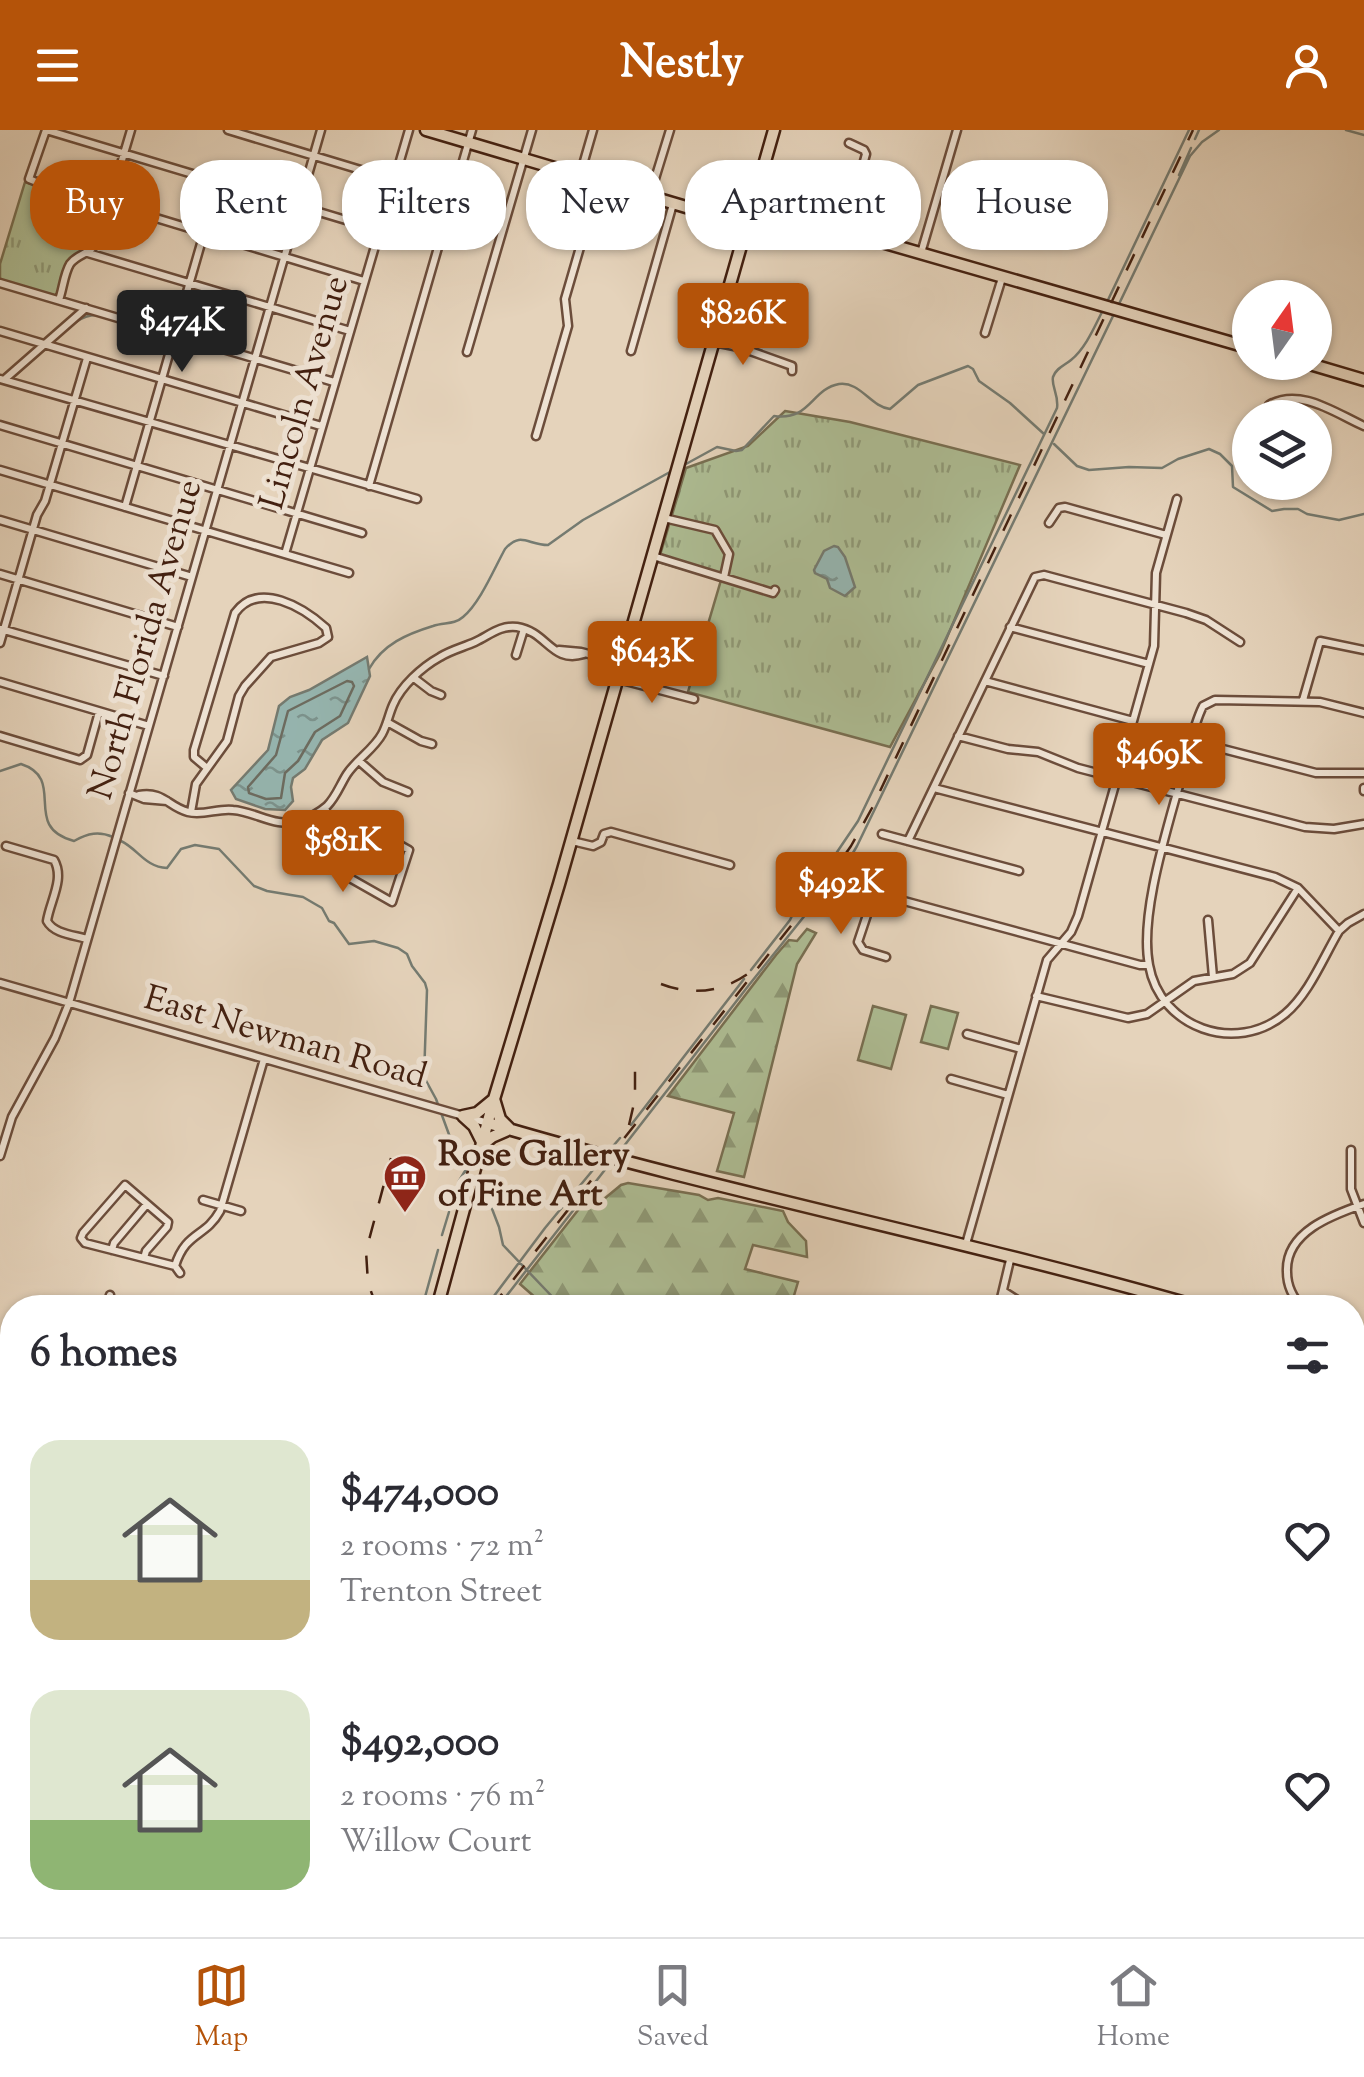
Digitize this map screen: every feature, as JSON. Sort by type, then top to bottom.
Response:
[{"type":"main road","points":[[426,130],[470,136],[531,160]]},
{"type":"main road","points":[[766,160],[774,130]]},
{"type":"main road","points":[[665,201],[685,206]]},
{"type":"main road","points":[[441,1295],[740,250]]},
{"type":"main road","points":[[910,250],[1232,343]]},
{"type":"main road","points":[[1332,371],[1364,380]]},
{"type":"main road","points":[[459,1115],[477,1113],[494,1100]]},
{"type":"main road","points":[[494,1100],[500,1119],[510,1130]]},
{"type":"main road","points":[[459,1115],[477,1131],[483,1144]]},
{"type":"main road","points":[[488,1123],[694,1179],[1012,1255],[1150,1295]]},
{"type":"main road","points":[[483,1144],[510,1130]]},
{"type":"street","points":[[35,160],[46,130],[180,171]]},
{"type":"street","points":[[121,160],[130,130]]},
{"type":"street","points":[[228,130],[342,164]]},
{"type":"street","name":"North Florida Avenue","points":[[313,160],[321,130]]},
{"type":"street","name":"Lincoln Avenue","points":[[400,160],[409,130]]},
{"type":"street","points":[[467,352],[532,130]]},
{"type":"street","points":[[584,160],[593,130]]},
{"type":"street","points":[[661,160],[670,130]]},
{"type":"street","points":[[921,253],[956,130]]},
{"type":"street","points":[[369,486],[470,136]]},
{"type":"street","points":[[849,143],[864,150],[864,160]]},
{"type":"street","points":[[630,351],[673,204]]},
{"type":"street","points":[[60,300],[70,265],[92,250]]},
{"type":"street","points":[[125,507],[199,250]]},
{"type":"street","points":[[263,250],[364,281]]},
{"type":"street","name":"North Florida Avenue","points":[[0,1156],[12,1117],[56,1038],[68,1004],[286,250]]},
{"type":"street","name":"Lincoln Avenue","points":[[285,554],[374,250]]},
{"type":"street","points":[[536,436],[568,326],[565,299],[579,250]]},
{"type":"street","points":[[88,252],[350,331]]},
{"type":"street","points":[[985,332],[1002,277]]},
{"type":"street","points":[[0,282],[334,382]]},
{"type":"street","points":[[1,381],[86,308]]},
{"type":"street","points":[[0,331],[322,426]]},
{"type":"street","points":[[714,342],[792,366],[792,371]]},
{"type":"street","points":[[0,642],[87,358]]},
{"type":"street","points":[[1,381],[417,499]]},
{"type":"street","points":[[1332,412],[1364,426]]},
{"type":"street","points":[[0,425],[362,533]]},
{"type":"street","points":[[0,470],[349,574]]},
{"type":"street","points":[[966,1244],[1047,960],[1071,932],[1078,916],[1134,721],[1155,635],[1156,573],[1177,499]]},
{"type":"street","points":[[1048,523],[1058,508],[1065,507],[1166,535]]},
{"type":"street","points":[[664,518],[715,530],[730,554],[724,577]]},
{"type":"street","points":[[0,520],[192,577]]},
{"type":"street","points":[[653,556],[757,589],[774,593],[775,590]]},
{"type":"street","points":[[0,574],[178,627]]},
{"type":"street","points":[[908,841],[1038,575],[1198,617],[1240,642]]},
{"type":"street","points":[[191,812],[194,789],[227,740],[239,696],[251,678],[271,657],[328,637],[326,628],[308,613],[276,599],[256,598],[240,606],[232,620],[194,750],[194,756],[207,768]]},
{"type":"street","points":[[129,793],[154,794],[191,812],[233,810],[282,823],[298,822],[326,808],[348,772],[382,736],[398,694],[438,658],[509,627],[534,633],[560,655],[624,660]]},
{"type":"street","points":[[1010,627],[1150,664]]},
{"type":"street","points":[[2,629],[164,676]]},
{"type":"street","points":[[516,655],[524,629]]},
{"type":"street","points":[[1303,700],[1319,642],[1364,650]]},
{"type":"street","points":[[414,678],[441,695]]},
{"type":"street","points":[[618,679],[694,699]]},
{"type":"street","points":[[984,681],[1134,721]]},
{"type":"street","points":[[0,682],[149,726]]},
{"type":"street","points":[[1364,713],[1303,700],[1214,700],[1201,710],[1151,899],[1149,966],[1165,1003],[1183,1020],[1210,1032],[1236,1034],[1283,1016],[1339,932],[1364,914]]},
{"type":"street","points":[[0,736],[80,760],[87,756],[99,712]]},
{"type":"street","points":[[386,722],[432,744]]},
{"type":"street","points":[[958,736],[1038,752],[1078,768],[1308,828],[1364,824]]},
{"type":"street","points":[[1192,740],[1316,773],[1364,773]]},
{"type":"street","points":[[358,761],[389,786],[408,792]]},
{"type":"street","points":[[934,788],[1275,877],[1298,888],[1339,932]]},
{"type":"street","points":[[326,808],[330,820],[311,856],[392,902],[409,850],[356,829]]},
{"type":"street","points":[[572,841],[592,846],[611,832],[730,864]]},
{"type":"street","points":[[882,834],[1019,870]]},
{"type":"street","points":[[6,846],[54,860],[59,874],[47,917],[49,926],[87,939]]},
{"type":"street","points":[[1036,996],[1128,1018],[1147,1014],[1194,980],[1234,974],[1250,964],[1298,888]]},
{"type":"street","points":[[886,956],[863,950],[858,942],[871,902],[882,895],[1149,966]]},
{"type":"street","points":[[1208,920],[1213,977]]},
{"type":"street","name":"East Newman Road","points":[[0,983],[488,1123]]},
{"type":"street","points":[[73,988],[77,1000],[92,1010]]},
{"type":"street","points":[[62,1020],[76,1010],[92,1010]]},
{"type":"street","points":[[967,1034],[1022,1048]]},
{"type":"street","points":[[144,1258],[167,1220],[124,1185],[83,1233],[84,1243],[178,1270],[185,1244],[213,1224],[222,1206],[264,1059]]},
{"type":"street","points":[[951,1079],[1008,1095]]},
{"type":"street","points":[[1351,1150],[1350,1186],[1364,1223]]},
{"type":"street","points":[[203,1200],[241,1211]]},
{"type":"street","points":[[112,1250],[147,1204]]},
{"type":"street","points":[[1294,1295],[1288,1281],[1293,1246],[1310,1229],[1360,1206]]},
{"type":"street","points":[[1001,1295],[1012,1255]]},
{"type":"street","points":[[1003,1291],[1009,1295]]},
{"type":"green space","points":[[25,182],[30,184],[30,250],[85,250],[76,255],[57,296],[0,280],[0,264]]},
{"type":"green space","points":[[785,411],[850,422],[1020,465],[940,654],[890,747],[688,692],[721,580],[658,562],[686,468],[748,446]]},
{"type":"green space","points":[[807,929],[816,933],[797,964],[744,1177],[717,1171],[734,1113],[668,1096],[776,955],[789,940],[797,941]]},
{"type":"green space","points":[[873,1006],[906,1015],[891,1069],[858,1060]]},
{"type":"green space","points":[[931,1006],[958,1013],[948,1049],[921,1042]]},
{"type":"green space","points":[[628,1183],[783,1211],[806,1241],[807,1257],[753,1245],[745,1269],[798,1282],[794,1295],[532,1295],[520,1284],[586,1200],[604,1199]]},
{"type":"water","points":[[834,546],[845,557],[855,587],[845,596],[830,588],[827,579],[814,570],[824,551]]},
{"type":"water","points":[[367,657],[370,676],[348,723],[322,740],[305,769],[293,778],[293,801],[285,810],[265,809],[236,799],[231,790],[268,750],[279,706]]},
{"type":"waterway","points":[[1107,302],[1189,130]]},
{"type":"waterway","points":[[1195,139],[1199,130]]},
{"type":"waterway","points":[[1119,304],[1190,156],[1219,130]]},
{"type":"waterway","points":[[1346,130],[1364,135]]},
{"type":"waterway","points":[[1179,175],[1191,148]]},
{"type":"waterway","points":[[751,970],[858,821],[1057,408],[1054,374],[1081,350],[1102,312]]},
{"type":"waterway","points":[[617,1155],[847,863],[1114,314]]},
{"type":"waterway","points":[[52,343],[77,321],[96,315]]},
{"type":"waterway","points":[[3,376],[37,346]]},
{"type":"waterway","points":[[11,379],[46,348]]},
{"type":"waterway","points":[[686,464],[717,447],[742,450],[774,416],[796,414],[830,387],[853,386],[890,409],[918,385],[968,366],[979,381],[1044,434]]},
{"type":"waterway","points":[[1054,444],[1077,466],[1089,470],[1162,468],[1209,449],[1232,466],[1233,487],[1272,511],[1298,509],[1339,520],[1364,514]]},
{"type":"waterway","points":[[369,669],[396,641],[463,617],[511,544],[520,540],[548,545],[583,520],[670,472]]},
{"type":"waterway","points":[[0,771],[21,764],[35,771],[42,780],[50,825],[58,834],[74,841],[94,834],[113,837]]},
{"type":"waterway","points":[[121,841],[147,861],[167,868],[181,849],[195,845],[219,849],[254,886],[303,897],[322,908],[349,944],[374,941],[407,954],[427,990],[424,1077],[458,1159],[469,1175]]},
{"type":"waterway","points":[[631,1125],[744,979]]},
{"type":"waterway","points":[[608,1152],[620,1138]]},
{"type":"waterway","points":[[495,1295],[602,1159]]},
{"type":"waterway","points":[[507,1295],[611,1162]]},
{"type":"waterway","points":[[459,1181],[465,1171]]},
{"type":"waterway","points":[[474,1181],[489,1201],[503,1245],[551,1295]]},
{"type":"waterway","points":[[442,1235],[449,1212]]},
{"type":"waterway","points":[[426,1295],[438,1250]]},
{"type":"railway","points":[[501,1295],[851,846],[1193,130]]},
{"type":"railway","points":[[661,984],[707,990],[749,973]]},
{"type":"railway","points":[[629,1125],[635,1099],[635,1071]]},
{"type":"railway","points":[[372,1295],[366,1251],[391,1158]]},
{"type":"place","name":"Rose Gallery of Fine Art","points":[[405,1214]]}]
